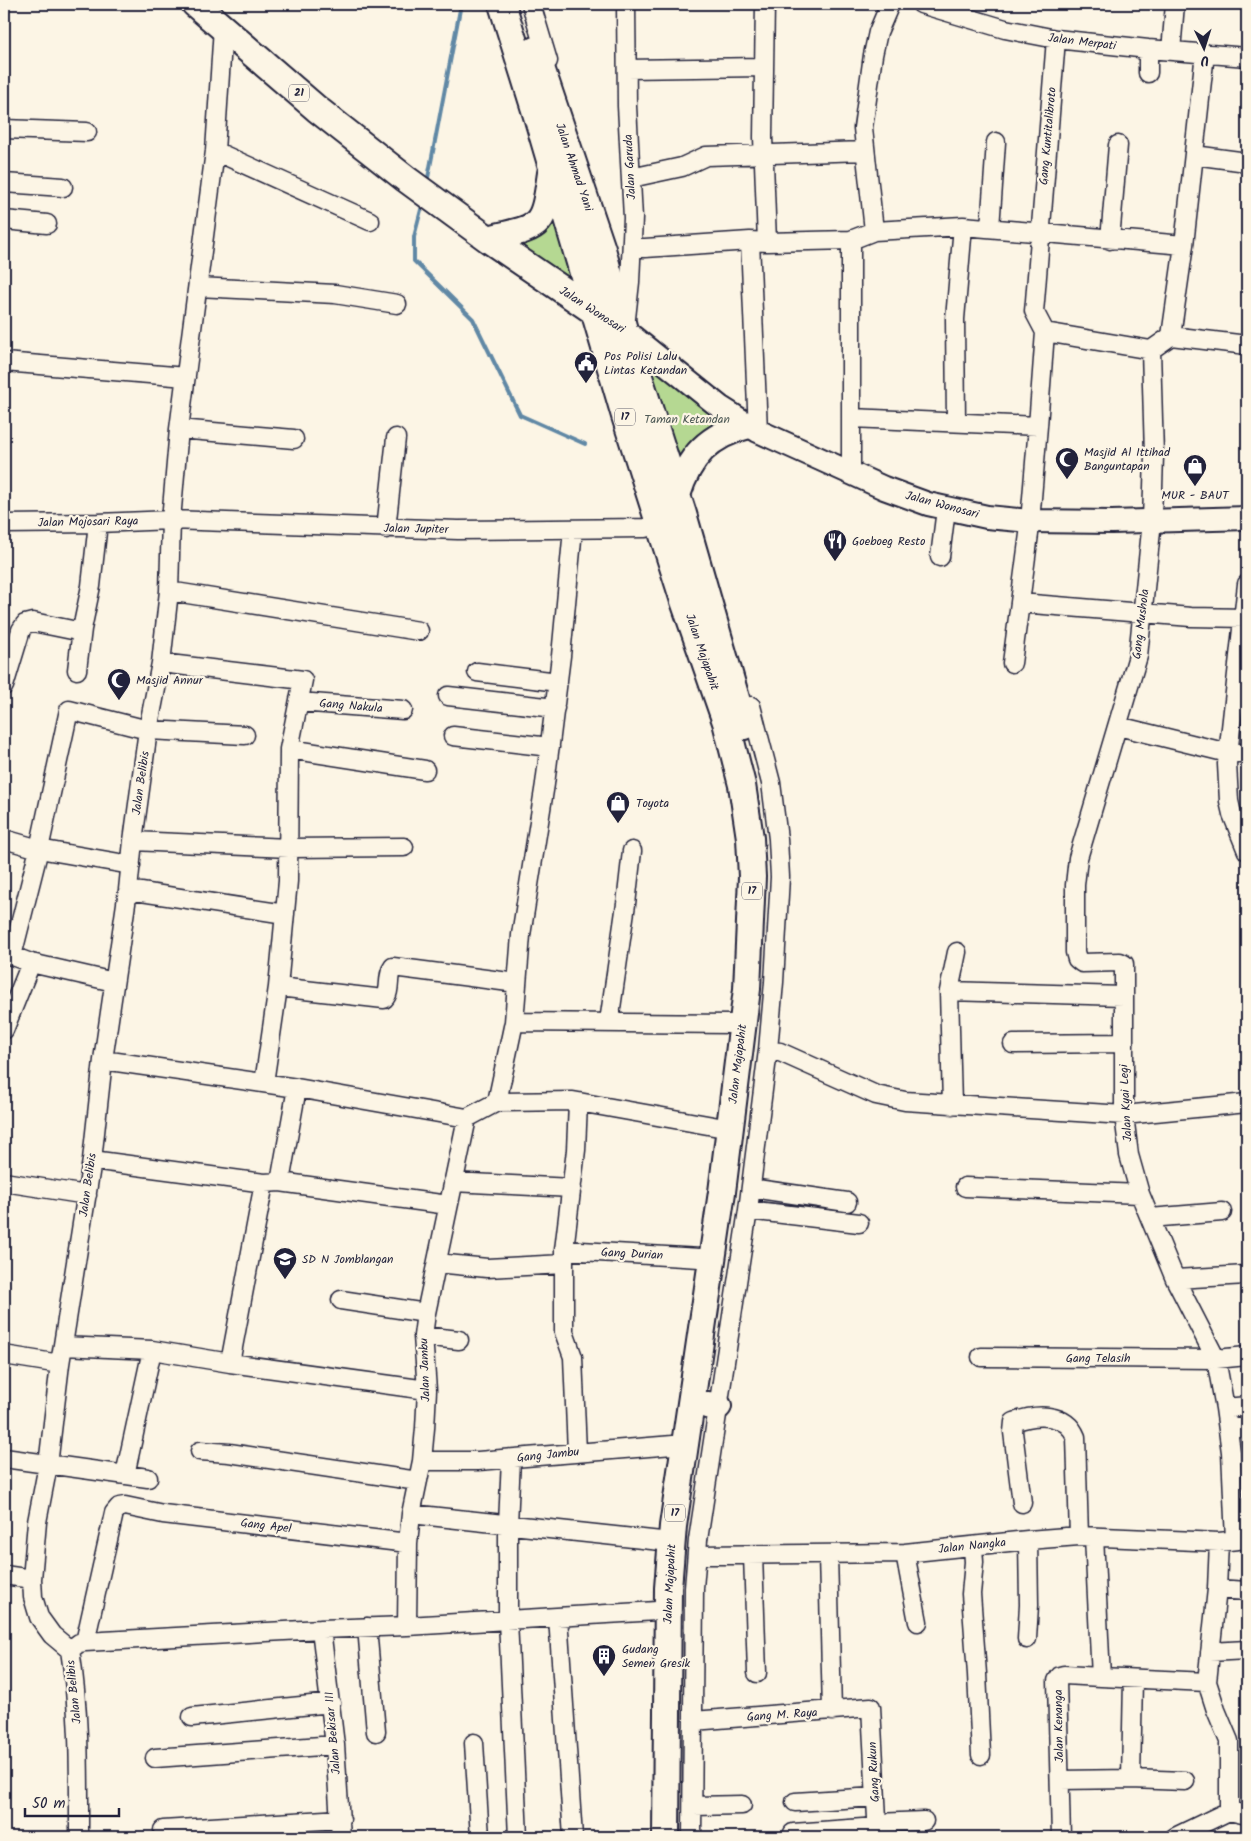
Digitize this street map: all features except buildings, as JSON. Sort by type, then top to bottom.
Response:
[{"type":"highway","name":"Jalan Wonosari","points":[[195,4],[317,109],[406,179],[488,239],[624,330]]},
{"type":"highway","name":"Jalan Ahmad Yani","points":[[502,4],[601,245],[624,330]]},
{"type":"highway","name":"Jalan Ahmad Yani","points":[[520,4],[544,108],[552,166],[593,310]]},
{"type":"highway","points":[[488,239],[527,229],[540,220],[546,206],[552,166]]},
{"type":"highway","name":"Jalan Majapahit","points":[[593,310],[624,416],[660,523],[695,598]]},
{"type":"highway","name":"Jalan Majapahit","points":[[624,330],[677,495],[695,598],[742,785],[750,838],[752,877],[740,1196],[712,1406],[688,1539],[685,1588],[682,1837]]},
{"type":"highway","points":[[677,495],[682,478],[691,462],[703,448],[725,433],[754,428]]},
{"type":"highway","name":"Jalan Majapahit","points":[[666,1837],[668,1588],[673,1526],[740,1196]]},
{"type":"main road","name":"Jalan Wonosari","points":[[624,330],[720,407],[754,428],[884,488],[946,509],[987,517],[1030,521],[1152,521],[1247,518]]},
{"type":"street","points":[[489,4],[518,98],[524,108],[544,108],[554,86],[554,79],[531,4]]},
{"type":"street","name":"Jalan Garuda","points":[[624,330],[632,247],[626,4]]},
{"type":"street","points":[[754,428],[759,241],[764,154],[763,67],[765,4]]},
{"type":"street","points":[[874,231],[869,169],[863,128],[878,32],[890,4]]},
{"type":"street","name":"Jalan Merpati","points":[[921,4],[1005,29],[1056,39],[1148,50],[1247,57]]},
{"type":"street","points":[[1171,51],[1175,4]]},
{"type":"street","name":"Jalan Belibis","points":[[79,1837],[78,1720],[75,1682],[77,1646],[52,1635],[39,1617],[33,1596],[32,1579],[60,1364],[92,1160],[103,1060],[128,890],[148,730],[161,663],[169,591],[171,520],[179,429],[215,151],[223,27]]},
{"type":"street","name":"Gang Kuntitalibroto","points":[[1045,332],[1034,310],[1042,233],[1056,39]]},
{"type":"street","points":[[1148,50],[1148,73]]},
{"type":"street","points":[[1170,336],[1184,246],[1205,53]]},
{"type":"street","points":[[627,69],[763,67]]},
{"type":"street","points":[[4,129],[87,132]]},
{"type":"street","points":[[990,228],[996,142]]},
{"type":"street","points":[[1110,240],[1118,145]]},
{"type":"street","points":[[215,151],[370,221]]},
{"type":"street","points":[[631,178],[682,167],[706,156],[865,151]]},
{"type":"street","points":[[1194,154],[1247,162]]},
{"type":"street","points":[[4,183],[63,186]]},
{"type":"street","points":[[4,220],[47,224]]},
{"type":"street","points":[[632,247],[759,241],[851,240],[874,231],[963,226],[1184,246]]},
{"type":"street","points":[[956,422],[955,319],[963,226]]},
{"type":"street","points":[[851,240],[851,473]]},
{"type":"street","points":[[198,287],[335,294],[397,304]]},
{"type":"street","points":[[1012,664],[1030,521],[1045,332],[1151,350],[1170,336],[1247,345]]},
{"type":"street","name":"Gang Mushola","points":[[1118,726],[1138,656],[1152,521],[1154,455],[1151,350]]},
{"type":"street","points":[[4,362],[186,377]]},
{"type":"street","points":[[851,418],[1038,426]]},
{"type":"street","points":[[179,429],[294,439]]},
{"type":"street","points":[[386,529],[396,438]]},
{"type":"street","points":[[940,557],[946,509]]},
{"type":"street","name":"Jalan Jupiter","points":[[171,520],[386,529],[458,530],[645,528],[660,523]]},
{"type":"street","name":"Jalan Mojosari Raya","points":[[4,524],[171,520]]},
{"type":"street","points":[[78,670],[82,629],[91,586],[98,523]]},
{"type":"street","points":[[497,1102],[514,1022],[522,929],[536,848],[555,708],[573,529]]},
{"type":"street","points":[[1247,584],[1245,618],[1226,764],[1229,801],[1234,821],[1247,851]]},
{"type":"street","points":[[169,591],[419,631]]},
{"type":"street","points":[[655,1837],[657,1611],[661,1541],[732,1024],[736,983],[740,866],[734,802],[709,704],[692,649],[695,598],[720,613],[725,624],[749,698],[766,762],[778,839],[780,877],[768,1050],[740,1196]]},
{"type":"street","points":[[1020,603],[1191,617],[1245,618]]},
{"type":"street","points":[[4,686],[21,630],[25,624],[33,622],[77,631],[82,629]]},
{"type":"street","points":[[161,663],[304,680],[289,749],[289,848],[285,914],[278,987],[264,1083]]},
{"type":"street","points":[[477,672],[558,682]]},
{"type":"street","points":[[448,696],[555,708]]},
{"type":"street","name":"Gang Nakula","points":[[299,702],[403,710]]},
{"type":"street","points":[[114,982],[31,963],[8,954],[40,849],[69,710],[148,730],[245,736]]},
{"type":"street","points":[[1118,726],[1228,753],[1247,753]]},
{"type":"street","name":"Jalan Kyai Legi","points":[[1118,726],[1077,866],[1075,952],[1077,959],[1082,963],[1120,962],[1124,964],[1124,1116],[1129,1155],[1140,1194],[1175,1279],[1216,1359],[1225,1408],[1231,1452],[1234,1540],[1217,1590],[1207,1682]]},
{"type":"street","points":[[453,736],[550,747]]},
{"type":"street","points":[[289,749],[425,770]]},
{"type":"street","points":[[4,839],[40,849],[131,865]]},
{"type":"street","points":[[133,841],[289,848],[404,847]]},
{"type":"street","points":[[609,1022],[632,852]]},
{"type":"street","points":[[128,890],[285,914]]},
{"type":"street","points":[[952,1105],[949,991],[957,952]]},
{"type":"street","points":[[4,1030],[31,963]]},
{"type":"street","points":[[278,987],[384,999],[387,995],[390,972],[393,967],[517,983]]},
{"type":"street","points":[[949,991],[1123,996]]},
{"type":"street","points":[[514,1022],[732,1024]]},
{"type":"street","points":[[1013,1044],[1123,1044]]},
{"type":"street","points":[[768,1050],[780,1052],[876,1095],[905,1101],[1124,1116],[1247,1103]]},
{"type":"street","points":[[103,1060],[297,1088],[467,1118],[497,1102],[578,1102],[719,1127]]},
{"type":"street","points":[[230,1363],[272,1182],[297,1088]]},
{"type":"street","points":[[577,1452],[573,1357],[564,1332],[564,1257],[572,1188],[578,1102]]},
{"type":"street","name":"Jalan Jambu","points":[[407,1626],[408,1543],[411,1514],[422,1461],[427,1390],[423,1336],[436,1263],[467,1118]]},
{"type":"street","points":[[92,1160],[448,1206]]},
{"type":"street","points":[[453,1182],[572,1188]]},
{"type":"street","points":[[4,1187],[87,1195]]},
{"type":"street","points":[[965,1187],[1140,1194]]},
{"type":"street","points":[[740,1196],[847,1202]]},
{"type":"street","points":[[740,1196],[859,1223]]},
{"type":"street","points":[[1150,1218],[1222,1212]]},
{"type":"street","name":"Gang Durian","points":[[436,1263],[487,1268],[564,1257],[700,1258]]},
{"type":"street","points":[[1175,1279],[1247,1275]]},
{"type":"street","points":[[341,1300],[426,1313]]},
{"type":"street","points":[[423,1336],[460,1340]]},
{"type":"street","points":[[63,1346],[152,1350],[230,1363],[427,1390]]},
{"type":"street","points":[[125,1475],[152,1350]]},
{"type":"street","points":[[4,1355],[60,1364]]},
{"type":"street","name":"Gang Telasih","points":[[981,1357],[1216,1359],[1247,1356]]},
{"type":"street","points":[[692,1837],[694,1588],[712,1406]]},
{"type":"street","points":[[1225,1408],[1247,1406]]},
{"type":"street","points":[[1022,1503],[1013,1432],[1014,1422],[1038,1416],[1063,1420],[1073,1428],[1076,1437],[1101,1677],[1207,1682],[1229,1741],[1229,1811]]},
{"type":"street","points":[[1228,1428],[1247,1428]]},
{"type":"street","name":"Gang Jambu","points":[[422,1461],[511,1459],[673,1445]]},
{"type":"street","points":[[200,1451],[229,1453],[418,1481]]},
{"type":"street","points":[[4,1458],[148,1478]]},
{"type":"street","points":[[511,1459],[508,1524],[508,1620],[518,1837]]},
{"type":"street","name":"Gang Apel","points":[[77,1646],[114,1513],[124,1506],[162,1514],[408,1543]]},
{"type":"street","points":[[411,1514],[661,1541]]},
{"type":"street","name":"Jalan Nangka","points":[[697,1555],[904,1553],[1028,1540],[1087,1537],[1234,1540]]},
{"type":"street","points":[[1027,1639],[1029,1605],[1028,1540]]},
{"type":"street","points":[[973,1546],[974,1562],[971,1594],[977,1674],[980,1755]]},
{"type":"street","points":[[904,1553],[918,1622]]},
{"type":"street","points":[[753,1555],[757,1674]]},
{"type":"street","points":[[828,1555],[832,1711]]},
{"type":"street","points":[[4,1575],[32,1579]]},
{"type":"street","points":[[1217,1590],[1247,1591]]},
{"type":"street","points":[[77,1646],[321,1629],[407,1626],[657,1611]]},
{"type":"street","points":[[558,1617],[573,1837]]},
{"type":"street","points":[[367,1627],[376,1732]]},
{"type":"street","name":"Jalan Bekisar III","points":[[321,1629],[335,1744],[341,1837]]},
{"type":"street","points":[[1210,1652],[1247,1650]]},
{"type":"street","name":"Jalan Kenanga","points":[[1061,1837],[1058,1681],[1060,1676],[1101,1677]]},
{"type":"street","points":[[1130,1779],[1133,1679]]},
{"type":"street","points":[[192,1717],[330,1703]]},
{"type":"street","name":"Gang M. Raya","points":[[693,1721],[871,1707]]},
{"type":"street","name":"Gang Rukun","points":[[871,1707],[877,1829]]},
{"type":"street","points":[[474,1743],[480,1837]]},
{"type":"street","points":[[154,1758],[335,1744]]},
{"type":"street","points":[[1060,1780],[1130,1779],[1185,1781]]},
{"type":"street","points":[[795,1802],[875,1797]]},
{"type":"street","points":[[693,1806],[742,1805]]},
{"type":"street","points":[[1175,1837],[1229,1811],[1247,1815]]},
{"type":"street","points":[[163,1830],[340,1819]]},
{"type":"street","points":[[792,1833],[877,1829],[924,1821]]},
{"type":"green space","points":[[554,195],[576,286],[504,241]]},
{"type":"green space","name":"Taman Ketandan","points":[[634,342],[737,419],[677,476]]},
{"type":"waterway","points":[[427,183],[461,4]]},
{"type":"waterway","points":[[423,202],[414,237],[414,261],[473,319],[520,415],[585,444]]},
{"type":"place","name":"Pos Polisi Lalu Lintas Ketandan","points":[[586,384]]},
{"type":"place","name":"Masjid Al Ittihad Banguntapan","points":[[1067,480]]},
{"type":"place","name":"MUR - BAUT","points":[[1195,487]]},
{"type":"place","name":"Goeboeg Resto","points":[[835,562]]},
{"type":"place","name":"Masjid Annur","points":[[119,701]]},
{"type":"place","name":"Toyota","points":[[618,824]]},
{"type":"place","name":"SD N Jomblangan","points":[[285,1280]]},
{"type":"place","name":"Gudang Semen Gresik","points":[[604,1677]]}]
